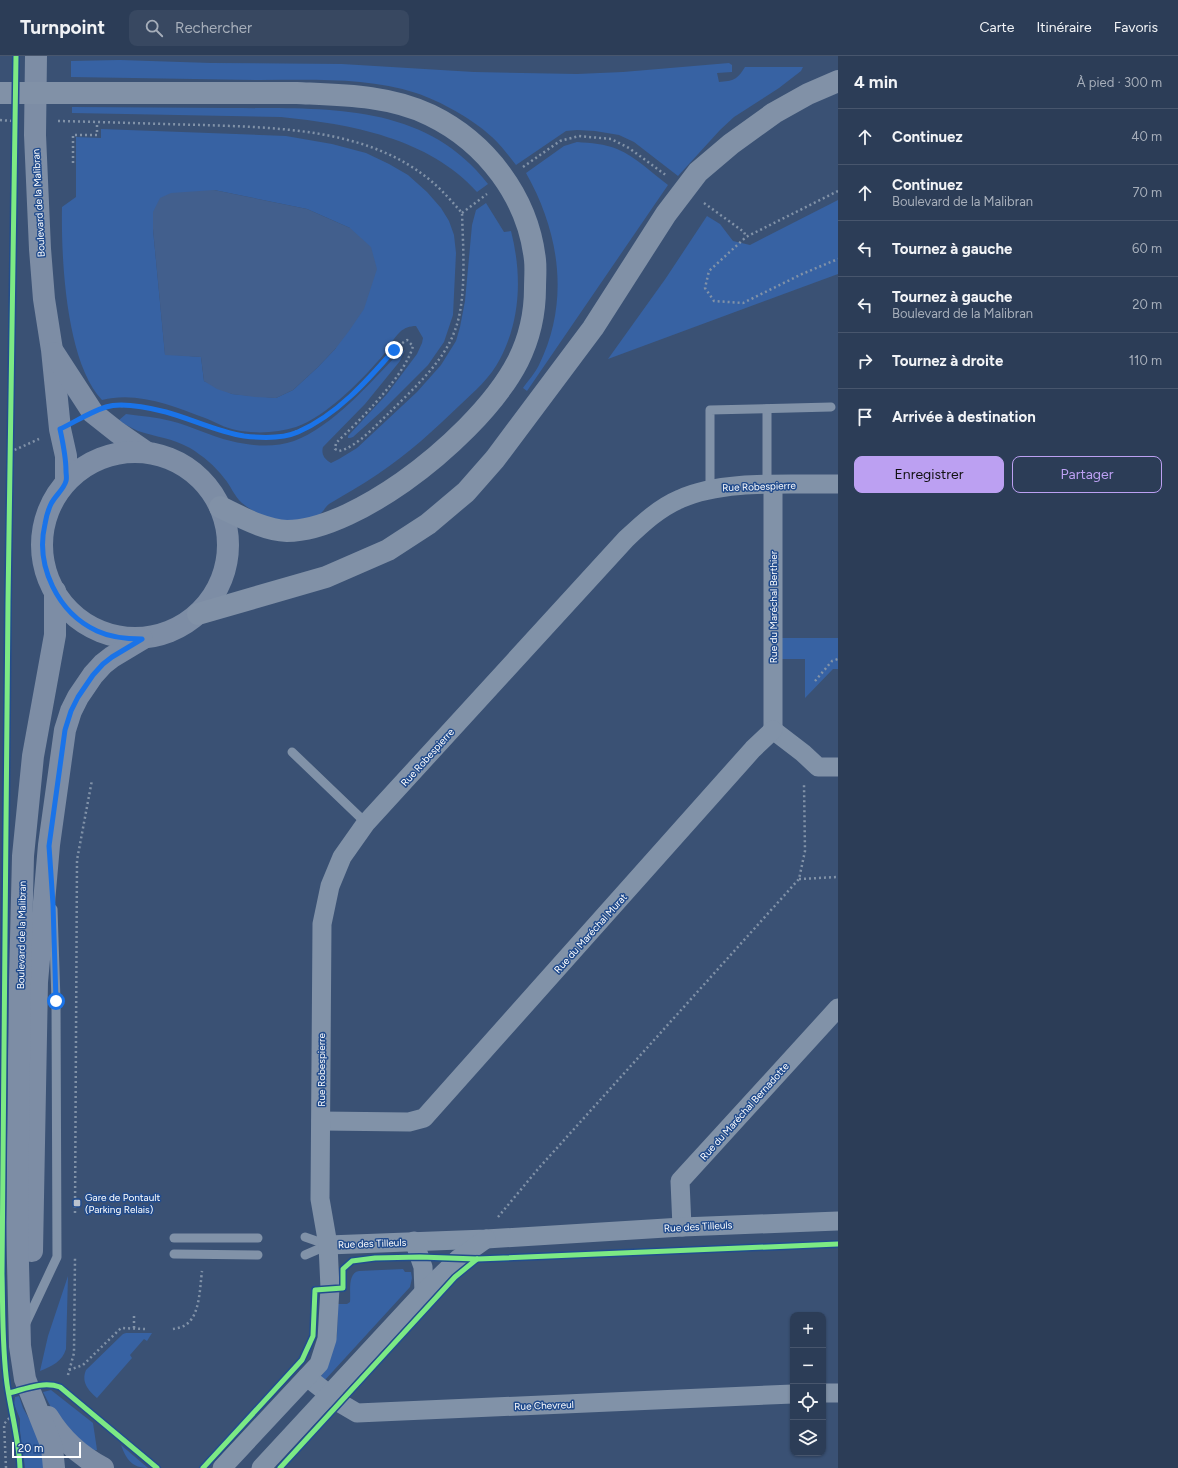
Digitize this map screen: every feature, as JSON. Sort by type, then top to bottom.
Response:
[{"type":"highway","points":[[198,614],[326,577],[388,550],[428,524],[466,492],[495,459],[593,328],[666,214],[698,172],[731,144],[774,113],[808,94],[838,81]]},
{"type":"highway","points":[[0,93],[297,93],[346,95],[395,102],[429,115],[475,144],[493,163],[512,191],[522,211],[530,233],[535,261],[535,308],[528,334],[518,361],[500,389],[479,415],[416,473],[390,491],[339,518],[305,529],[290,531],[276,530],[261,526],[220,507]]},
{"type":"main road","name":"Boulevard de la Malibran","points":[[36,56],[35,135],[40,249],[44,299],[52,350],[60,429],[66,456],[66,481]]},
{"type":"main road","name":"Boulevard de la Malibran","points":[[52,350],[93,413],[146,452]]},
{"type":"main road","points":[[131,452],[146,452],[172,460],[187,468],[212,492],[220,507],[226,524],[228,540],[227,559],[224,573],[217,591],[209,603],[198,614],[172,631],[161,635],[142,639],[127,639],[113,636],[89,627],[76,618],[66,608],[49,578],[42,543],[44,525],[51,504],[66,481],[84,467],[110,456],[131,452]]},
{"type":"main road","name":"Boulevard de la Malibran","points":[[54,1468],[52,1447],[28,1388],[23,1366],[20,1335],[18,1215],[20,974],[23,856],[33,756],[55,635],[55,591]]},
{"type":"main road","name":"Boulevard de la Malibran","points":[[20,1282],[32,1252],[37,982],[49,846],[65,730],[71,711],[78,697],[93,675],[103,664],[142,639]]},
{"type":"main road","name":"Boulevard de la Malibran","points":[[28,1388],[53,1426],[65,1440],[80,1455],[103,1468]]},
{"type":"street","name":"Rue Robespierre","points":[[328,1245],[320,1199],[322,924],[330,886],[342,857],[366,823],[626,538],[653,514],[680,498],[710,489],[743,485],[838,484]]},
{"type":"street","name":"Rue du Maréchal Berthier","points":[[770,485],[773,730]]},
{"type":"street","points":[[773,730],[803,753],[818,767],[838,767]]},
{"type":"street","name":"Rue du Maréchal Murat","points":[[321,1121],[408,1122],[424,1118],[748,755],[773,730]]},
{"type":"street","name":"Rue du Maréchal Bernadotte","points":[[682,1227],[680,1181],[838,1008]]},
{"type":"street","name":"Rue des Tilleuls","points":[[222,1468],[319,1364],[327,1339],[330,1288],[328,1245],[486,1239],[682,1227],[838,1221]]},
{"type":"street","points":[[261,1468],[424,1292],[458,1259],[486,1239]]},
{"type":"street","points":[[414,1241],[423,1266],[424,1292]]},
{"type":"street","name":"Rue Chevreul","points":[[307,1377],[357,1413],[790,1394]]},
{"type":"street","points":[[826,1393],[838,1392]]},
{"type":"lane","points":[[710,489],[710,410],[831,408]]},
{"type":"lane","points":[[767,409],[770,485]]},
{"type":"lane","points":[[292,752],[366,823]]},
{"type":"lane","points":[[20,1335],[57,1257],[56,1001],[53,904],[49,846]]},
{"type":"lane","points":[[305,1237],[328,1245]]},
{"type":"lane","points":[[174,1238],[258,1238]]},
{"type":"lane","points":[[305,1255],[328,1245]]},
{"type":"lane","points":[[174,1254],[258,1255]]},
{"type":"path","points":[[15,117],[15,125]]},
{"type":"path","points":[[73,163],[73,135],[97,135],[98,122],[270,127],[287,129],[330,136],[372,147],[417,171],[441,189],[462,213],[463,276],[461,304],[455,330],[439,361],[384,417],[346,450],[339,451],[335,448],[336,443],[367,412],[394,379],[410,355],[413,346],[407,340],[394,350],[377,370],[337,407],[316,422],[297,432],[282,436],[267,438],[232,433],[203,425],[176,415],[152,409],[124,405],[107,406],[93,413]]},
{"type":"path","points":[[534,159],[560,141],[580,136],[611,139],[629,148]]},
{"type":"path","points":[[838,191],[746,237],[709,271],[705,288],[714,301],[743,303],[802,274],[838,259]]},
{"type":"path","points":[[744,232],[746,237]]},
{"type":"path","points":[[10,452],[60,429]]},
{"type":"path","points":[[10,444],[10,460]]},
{"type":"path","points":[[815,681],[832,661],[838,658]]},
{"type":"path","points":[[486,1239],[500,1213],[799,879],[805,851],[803,753]]},
{"type":"path","points":[[75,1220],[77,860],[92,780]]},
{"type":"path","points":[[799,879],[838,877]]},
{"type":"path","points":[[68,1374],[74,1353],[75,1252]]},
{"type":"path","points":[[173,1330],[189,1323],[195,1313],[203,1254]]},
{"type":"path","points":[[134,1315],[134,1328]]},
{"type":"path","points":[[69,1370],[83,1365],[121,1328],[145,1329]]},
{"type":"path","points":[[11,1407],[13,1421]]},
{"type":"path","points":[[6,1468],[4,1424],[12,1415]]},
{"type":"shaded area","points":[[120,60],[211,63],[342,64],[474,72],[577,74],[623,72],[729,63],[732,65],[732,72],[717,73],[719,82],[734,79],[740,75],[745,67],[803,67],[801,71],[779,88],[734,117],[720,130],[678,176],[634,142],[619,135],[595,131],[566,131],[516,165],[492,137],[456,111],[416,93],[378,84],[338,80],[71,77],[71,61]]},
{"type":"shaded area","points":[[72,107],[300,109],[370,115],[403,124],[434,137],[462,157],[488,184],[477,192],[458,174],[436,158],[412,146],[387,137],[334,124],[281,117],[72,113]]},
{"type":"shaded area","points":[[101,129],[286,136],[332,144],[366,153],[408,175],[427,192],[441,208],[449,221],[454,235],[456,253],[453,315],[444,342],[428,365],[382,411],[350,438],[348,438],[348,436],[387,394],[417,354],[423,338],[416,326],[403,329],[384,354],[366,374],[332,406],[308,422],[282,431],[250,432],[236,430],[193,413],[155,401],[128,397],[102,400],[90,383],[80,361],[73,336],[65,281],[62,229],[62,207],[76,197],[76,137],[101,138]],"holes":[[[214,190],[307,209],[350,228],[336,348],[318,367],[293,390],[276,398],[232,394],[204,381],[201,357],[165,354],[153,229]]]},
{"type":"shaded area","points":[[577,142],[603,145],[624,152],[668,185],[527,391],[523,388],[539,365],[549,341],[555,317],[557,268],[547,219],[538,196],[526,173],[564,146]]},
{"type":"shaded area","points":[[214,190],[307,209],[350,228],[371,247],[377,269],[364,309],[336,348],[318,367],[293,390],[276,398],[232,394],[217,389],[204,381],[201,357],[165,355],[153,229],[153,212],[160,198],[171,193]]},
{"type":"shaded area","points":[[838,200],[838,274],[608,359],[666,278],[707,216],[720,224],[733,241],[750,245]]},
{"type":"shaded area","points":[[486,203],[504,232],[511,231],[517,264],[518,296],[516,312],[507,344],[500,359],[482,384],[440,424],[400,458],[366,482],[326,506],[322,512],[312,519],[304,522],[293,523],[272,519],[253,511],[242,503],[217,469],[195,451],[177,442],[138,431],[118,421],[126,414],[148,417],[178,423],[239,443],[262,446],[279,445],[294,441],[322,426],[350,403],[398,354],[405,350],[400,361],[365,404],[323,447],[322,450],[325,458],[331,463],[339,459],[357,448],[417,392],[441,365],[456,341],[465,301],[472,225],[476,210]]},
{"type":"shaded area","points":[[781,638],[838,638],[838,669],[833,669],[805,698],[805,659],[781,659]]},
{"type":"shaded area","points":[[403,1269],[405,1272],[411,1272],[412,1278],[410,1287],[324,1381],[321,1376],[325,1371],[337,1335],[338,1304],[347,1304],[350,1302],[350,1284],[353,1275],[359,1271]]},
{"type":"shaded area","points":[[68,1276],[66,1349],[59,1360],[40,1371],[48,1336]]},
{"type":"shaded area","points":[[152,1333],[147,1341],[144,1339],[130,1355],[132,1358],[97,1398],[86,1386],[84,1378],[86,1370],[123,1334]]},
{"type":"shaded area","points":[[51,1390],[93,1423],[97,1450],[91,1451],[56,1417],[43,1392]]},
{"type":"shaded area","points":[[19,1396],[23,1408],[41,1440],[47,1468],[25,1468],[20,1431],[20,1419],[14,1404],[15,1397]]},
{"type":"shaded area","points":[[121,1445],[148,1468],[142,1468],[130,1462]]},
{"type":"cycle path","points":[[16,56],[8,602],[2,1274],[5,1370],[18,1447],[20,1468]]},
{"type":"cycle path","points":[[203,1468],[302,1360],[313,1336],[315,1290],[343,1288],[343,1269],[352,1261],[375,1258],[420,1257],[477,1259],[838,1244]]},
{"type":"cycle path","points":[[280,1468],[455,1277],[477,1259]]},
{"type":"cycle path","points":[[9,1393],[41,1385],[54,1385],[60,1387],[157,1468]]},
{"type":"place","name":"Gare de Pontault (Parking Relais)","points":[[77,1203]]},
{"type":"route","points":[[56,1001],[53,904],[49,846],[65,730],[71,711],[78,697],[93,675],[112,657],[142,639],[127,639],[113,636],[89,627],[76,618],[66,608],[49,578],[42,543],[44,525],[51,504],[66,481],[66,456],[60,429],[107,406],[124,405],[152,409],[176,415],[225,432],[244,436],[267,438],[282,436],[297,432],[316,422],[337,407],[356,391],[394,350]]}]
